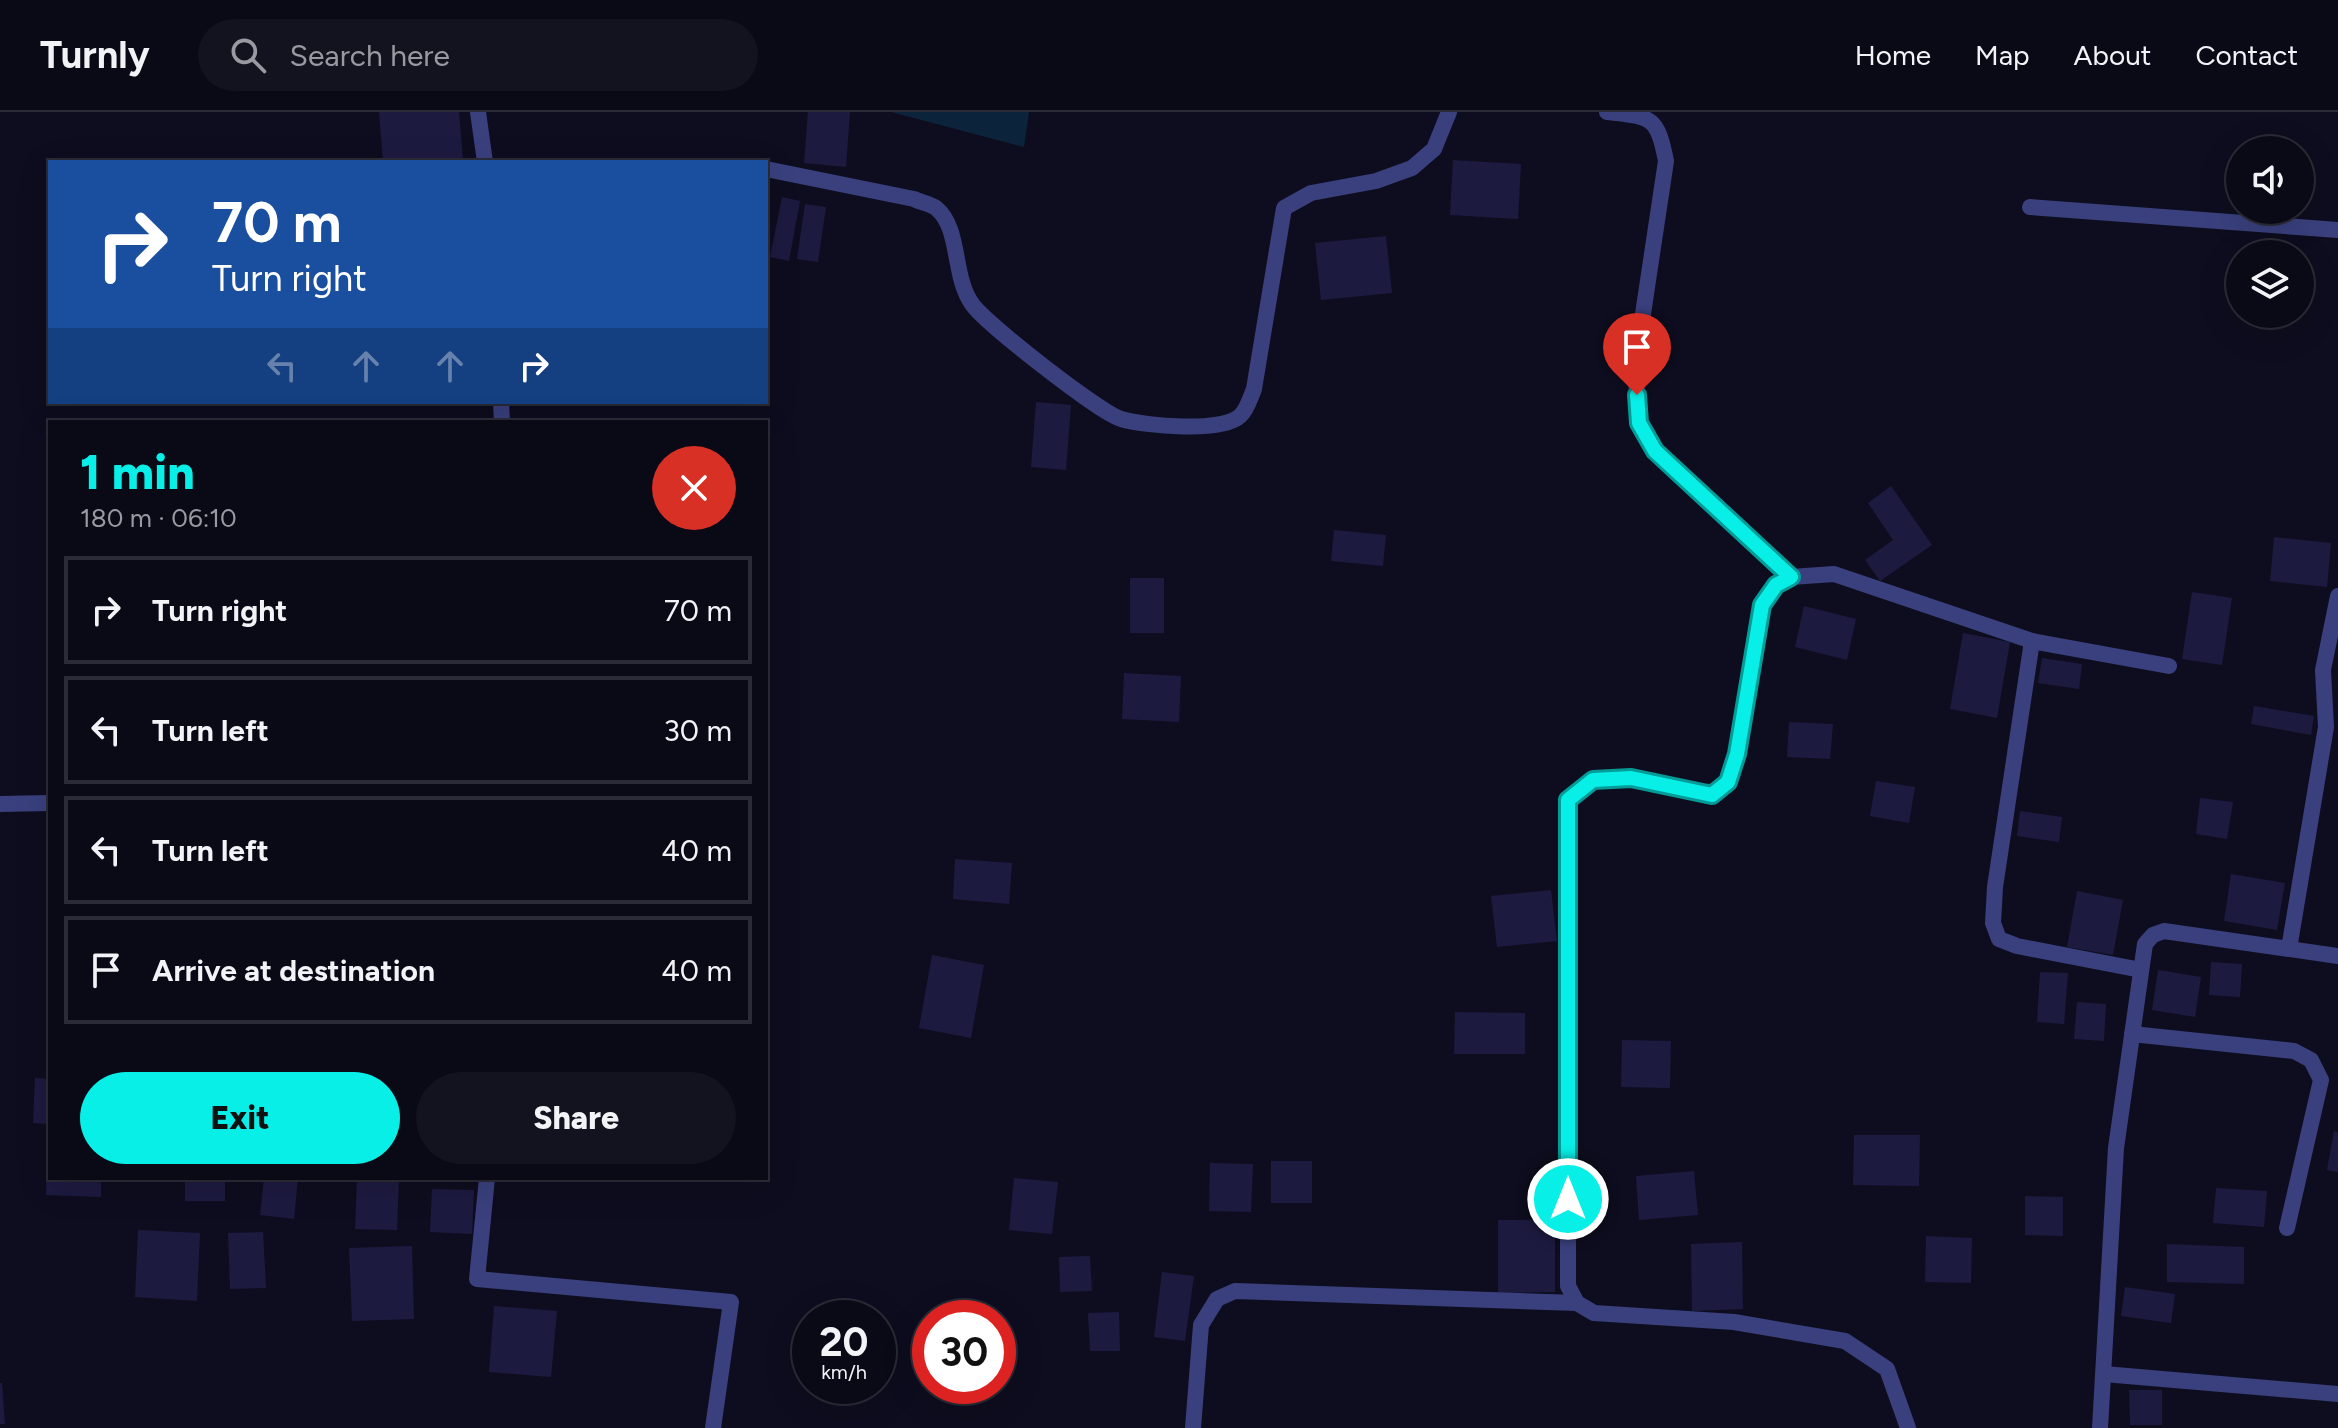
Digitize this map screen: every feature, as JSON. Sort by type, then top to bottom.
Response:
[{"type":"street","points":[[478,112],[485,160]]},
{"type":"street","points":[[768,169],[914,199],[936,209],[952,231],[959,277],[972,304],[990,323],[1087,399],[1121,419],[1181,426],[1218,426],[1241,416],[1254,389],[1284,208],[1311,193],[1376,181],[1412,168],[1434,149],[1449,112]]},
{"type":"street","points":[[1607,112],[1638,116],[1652,122],[1661,133],[1666,161],[1635,367],[1639,423],[1655,451],[1791,577]]},
{"type":"street","points":[[2030,207],[2338,230]]},
{"type":"street","points":[[1577,1303],[1568,1286],[1568,800],[1593,780],[1631,778],[1712,795],[1728,782],[1737,754],[1762,605],[1776,585],[1791,577],[1834,574],[2032,641],[2169,666]]},
{"type":"street","points":[[2289,949],[2326,727],[2323,670],[2338,596]]},
{"type":"street","points":[[2032,641],[1995,887],[1993,923],[1999,939],[2017,946],[2141,970]]},
{"type":"street","points":[[0,804],[48,803]]},
{"type":"street","points":[[2100,1428],[2116,1148],[2145,944],[2153,935],[2164,931],[2338,956]]},
{"type":"street","points":[[2132,1034],[2294,1051],[2311,1060],[2321,1080],[2287,1228]]},
{"type":"street","points":[[487,1180],[477,1279],[731,1302],[713,1428]]},
{"type":"street","points":[[1193,1428],[1201,1325],[1217,1299],[1235,1291],[1577,1303],[1594,1313],[1734,1322],[1845,1341],[1887,1369],[1908,1428]]},
{"type":"street","points":[[2104,1374],[2338,1394]]},
{"type":"water","points":[[891,112],[1029,112],[1024,147]]},
{"type":"building","points":[[379,112],[459,112],[463,160],[383,160]]},
{"type":"building","points":[[808,112],[850,112],[846,167],[804,163]]},
{"type":"building","points":[[1453,160],[1521,164],[1518,219],[1450,215]]},
{"type":"building","points":[[782,197],[800,201],[789,261],[770,257]]},
{"type":"building","points":[[805,204],[826,207],[818,262],[797,259]]},
{"type":"building","points":[[1386,236],[1392,293],[1321,300],[1315,243]]},
{"type":"building","points":[[1036,402],[1071,405],[1066,470],[1031,467]]},
{"type":"building","points":[[1891,486],[1932,545],[1880,581],[1865,560],[1893,540],[1868,503]]},
{"type":"building","points":[[1334,530],[1386,535],[1383,566],[1331,561]]},
{"type":"building","points":[[2274,537],[2331,543],[2327,587],[2270,581]]},
{"type":"building","points":[[1130,578],[1164,578],[1164,633],[1130,633]]},
{"type":"building","points":[[2192,592],[2232,598],[2222,665],[2182,659]]},
{"type":"building","points":[[1804,606],[1856,619],[1847,660],[1795,647]]},
{"type":"building","points":[[1963,633],[2010,642],[1997,718],[1950,709]]},
{"type":"building","points":[[2042,658],[2082,664],[2079,689],[2038,683]]},
{"type":"building","points":[[1124,673],[1181,676],[1179,722],[1122,719]]},
{"type":"building","points":[[2254,706],[2314,716],[2311,735],[2251,724]]},
{"type":"building","points":[[1789,722],[1833,724],[1830,759],[1787,757]]},
{"type":"building","points":[[1876,781],[1915,787],[1909,823],[1870,816]]},
{"type":"building","points":[[2200,798],[2233,802],[2227,839],[2196,834]]},
{"type":"building","points":[[2020,811],[2062,817],[2059,842],[2017,836]]},
{"type":"building","points":[[955,859],[1012,863],[1009,904],[953,899]]},
{"type":"building","points":[[2231,874],[2285,883],[2277,930],[2224,921]]},
{"type":"building","points":[[1551,890],[1557,941],[1497,947],[1491,896]]},
{"type":"building","points":[[2077,891],[2123,900],[2113,955],[2067,947]]},
{"type":"building","points":[[932,955],[984,965],[971,1038],[919,1028]]},
{"type":"building","points":[[2211,962],[2242,964],[2240,997],[2209,995]]},
{"type":"building","points":[[2158,970],[2201,977],[2195,1017],[2152,1010]]},
{"type":"building","points":[[2040,972],[2068,973],[2064,1024],[2037,1022]]},
{"type":"building","points":[[2077,1002],[2106,1004],[2104,1041],[2074,1039]]},
{"type":"building","points":[[1455,1012],[1525,1013],[1525,1054],[1454,1054]]},
{"type":"building","points":[[1622,1040],[1671,1041],[1670,1088],[1621,1087]]},
{"type":"building","points":[[35,1078],[48,1079],[48,1124],[33,1123]]},
{"type":"building","points":[[2334,1131],[2338,1132],[2338,1172],[2327,1170]]},
{"type":"building","points":[[1854,1135],[1920,1135],[1919,1186],[1853,1185]]},
{"type":"building","points":[[47,1153],[48,1180],[101,1180],[101,1197],[46,1195]]},
{"type":"building","points":[[1271,1161],[1312,1161],[1312,1203],[1271,1203]]},
{"type":"building","points":[[1210,1163],[1253,1164],[1251,1212],[1209,1211]]},
{"type":"building","points":[[1694,1171],[1698,1215],[1639,1220],[1636,1176]]},
{"type":"building","points":[[1014,1178],[1058,1182],[1052,1234],[1009,1230]]},
{"type":"building","points":[[185,1180],[225,1180],[225,1201],[185,1201]]},
{"type":"building","points":[[264,1180],[298,1180],[294,1219],[260,1215]]},
{"type":"building","points":[[357,1180],[399,1180],[397,1230],[355,1229]]},
{"type":"building","points":[[2216,1188],[2267,1191],[2264,1227],[2213,1223]]},
{"type":"building","points":[[432,1189],[474,1190],[472,1234],[430,1232]]},
{"type":"building","points":[[2025,1196],[2063,1197],[2063,1236],[2025,1235]]},
{"type":"building","points":[[1498,1220],[1555,1220],[1555,1292],[1498,1293]]},
{"type":"building","points":[[138,1230],[200,1233],[197,1301],[135,1297]]},
{"type":"building","points":[[263,1232],[266,1288],[230,1289],[228,1233]]},
{"type":"building","points":[[1926,1236],[1972,1238],[1971,1283],[1925,1282]]},
{"type":"building","points":[[1742,1242],[1743,1309],[1692,1311],[1691,1244]]},
{"type":"building","points":[[2167,1244],[2244,1247],[2244,1284],[2167,1282]]},
{"type":"building","points":[[412,1246],[414,1319],[352,1321],[349,1248]]},
{"type":"building","points":[[1090,1256],[1092,1291],[1060,1292],[1059,1257]]},
{"type":"building","points":[[1162,1272],[1194,1276],[1185,1341],[1154,1337]]},
{"type":"building","points":[[2125,1287],[2175,1294],[2171,1323],[2121,1316]]},
{"type":"building","points":[[494,1306],[557,1311],[551,1377],[489,1372]]},
{"type":"building","points":[[1119,1312],[1120,1351],[1090,1351],[1088,1313]]},
{"type":"building","points":[[2,1383],[5,1424],[0,1424]]},
{"type":"building","points":[[2129,1390],[2162,1390],[2162,1425],[2130,1425]]},
{"type":"route","points":[[1568,1199],[1568,800],[1593,780],[1631,778],[1712,795],[1728,782],[1737,754],[1762,605],[1776,585],[1791,577],[1655,451],[1639,423],[1637,395]]}]
